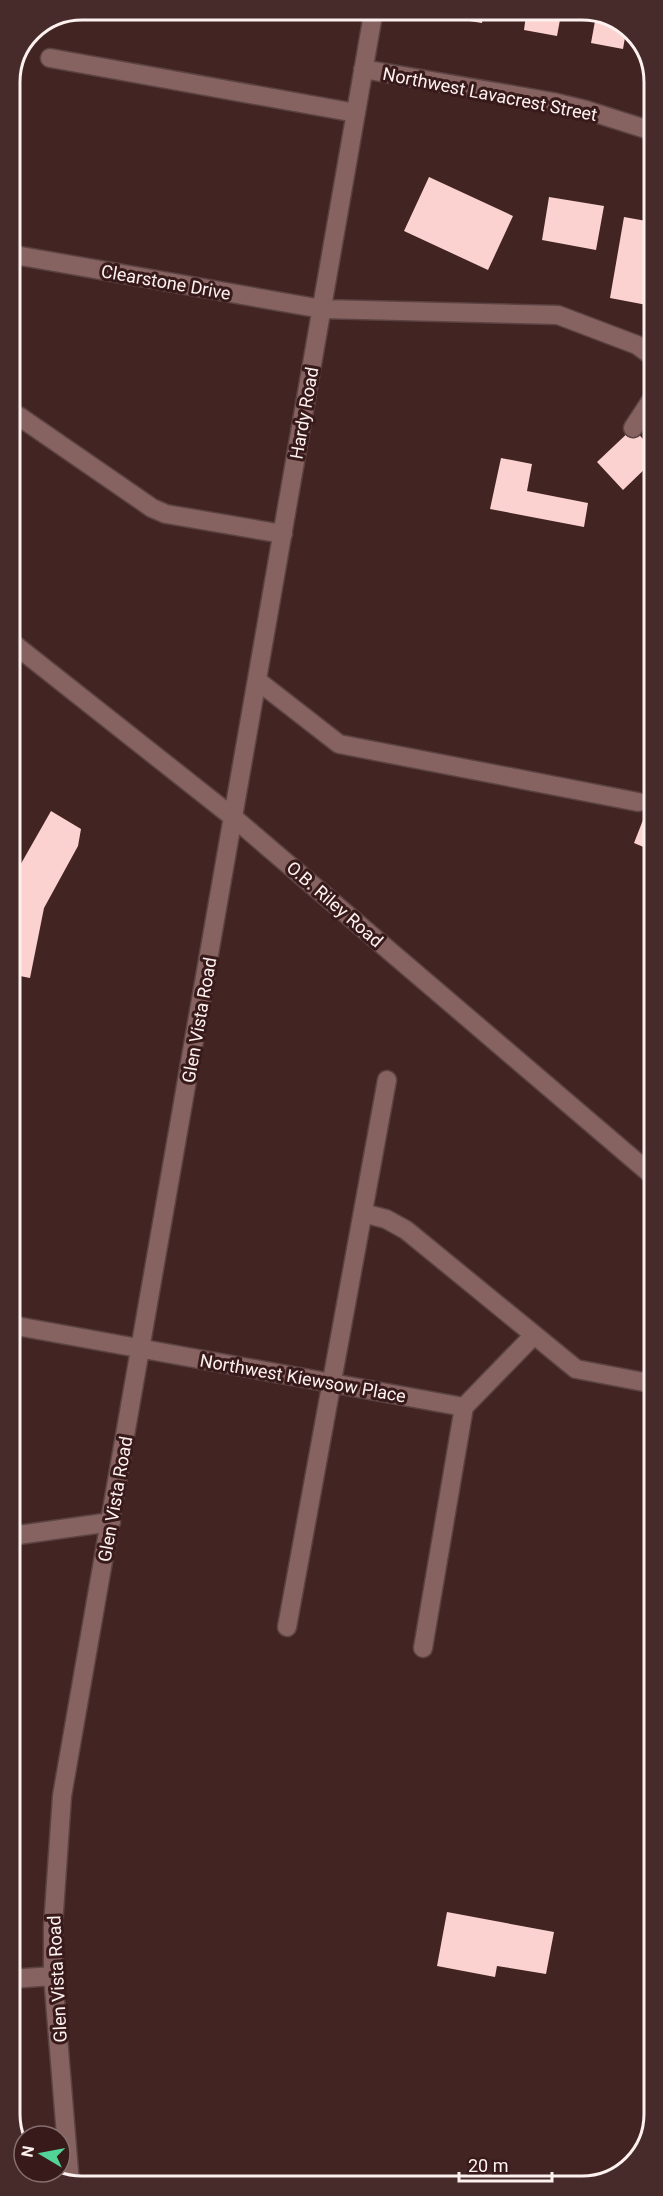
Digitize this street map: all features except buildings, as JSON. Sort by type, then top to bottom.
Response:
[{"type":"street","name":"Hardy Road","points":[[234,818],[372,20]]},
{"type":"street","points":[[50,58],[356,113]]},
{"type":"street","name":"Northwest Lavacrest Street","points":[[363,69],[553,102],[644,129]]},
{"type":"street","name":"Clearstone Drive","points":[[20,256],[322,309],[558,315],[637,345],[644,350]]},
{"type":"street","points":[[633,428],[644,411]]},
{"type":"street","points":[[20,417],[152,508],[166,514],[283,534]]},
{"type":"street","name":"O.B. Riley Road","points":[[20,649],[234,818],[644,1168]]},
{"type":"street","points":[[258,681],[339,744],[638,802]]},
{"type":"street","name":"Glen Vista Road","points":[[65,2124],[53,1976],[52,1926],[62,1796],[234,818]]},
{"type":"street","points":[[287,1627],[387,1080]]},
{"type":"street","points":[[363,1213],[386,1219],[406,1230],[576,1369],[644,1382]]},
{"type":"street","name":"Northwest Kiewsow Place","points":[[20,1327],[464,1407]]},
{"type":"street","points":[[423,1648],[464,1407],[534,1335]]},
{"type":"street","points":[[20,1535],[111,1522]]},
{"type":"street","points":[[20,1978],[53,1976]]}]
